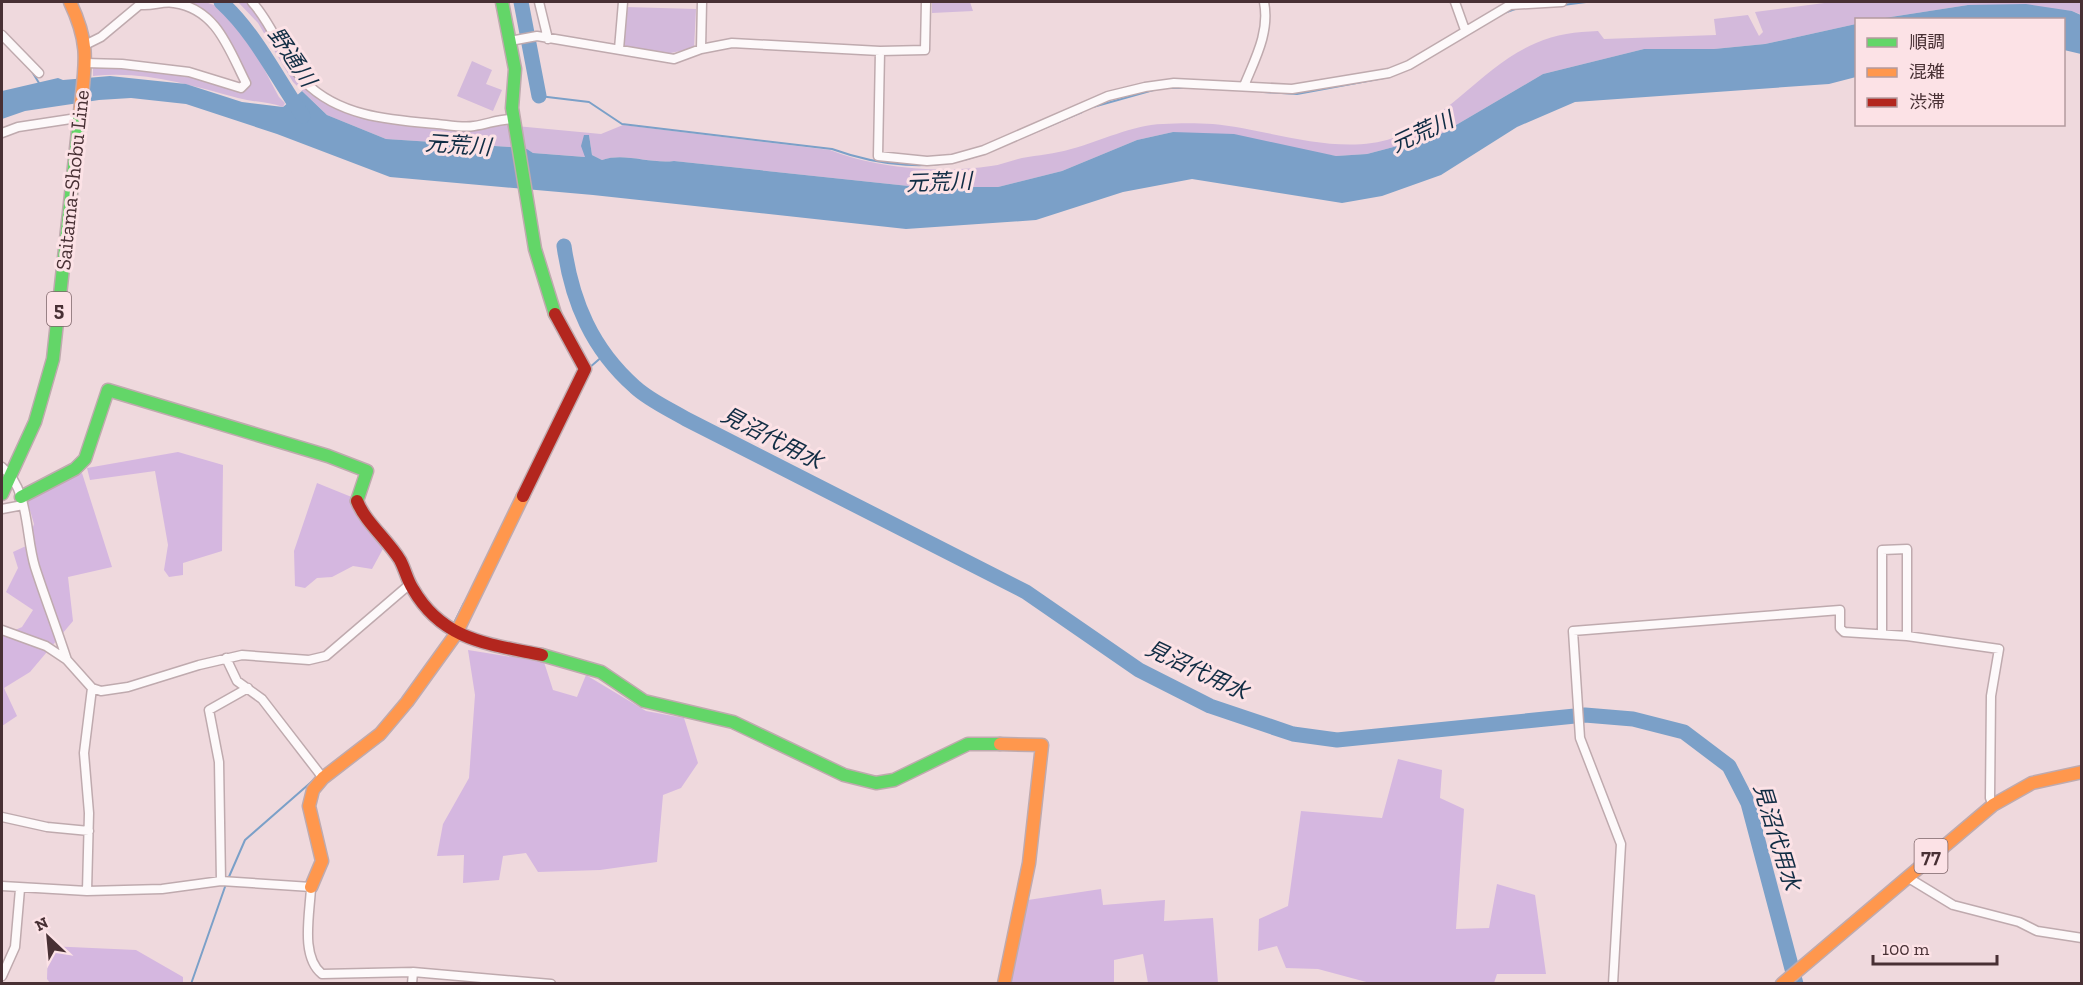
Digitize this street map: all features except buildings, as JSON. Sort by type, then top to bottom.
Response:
[{"type":"street","name":"Saitama-Shobu Line","points":[[2,494],[6,471],[35,422],[53,359],[77,116],[85,65],[82,27],[70,2]]},
{"type":"street","points":[[252,2],[267,19],[288,60],[306,82],[337,104],[385,120],[473,127],[496,119],[514,122]]},
{"type":"street","points":[[501,2],[515,69],[512,98],[514,122],[530,214],[550,306],[585,369],[456,634],[407,702],[380,734],[323,778],[314,790],[309,806],[322,855],[321,866],[311,887],[309,956],[314,967],[322,974],[413,972],[552,984]]},
{"type":"street","points":[[539,2],[548,39]]},
{"type":"street","points":[[619,49],[623,2]]},
{"type":"street","points":[[701,49],[702,2]]},
{"type":"street","points":[[510,41],[537,36],[674,59],[696,53],[701,49],[732,43],[880,51],[925,50],[926,2]]},
{"type":"street","points":[[1244,86],[1262,45],[1265,26],[1264,2]]},
{"type":"street","points":[[1455,2],[1465,30]]},
{"type":"street","points":[[880,51],[878,156],[904,160],[952,159],[984,150],[1108,96],[1145,87],[1174,83],[1292,89],[1389,73],[1409,65],[1509,5],[1562,2]]},
{"type":"street","points":[[85,45],[101,37],[143,3],[173,3],[205,15],[224,39],[246,83],[241,88],[189,72],[122,64],[85,65]]},
{"type":"street","points":[[2,35],[39,73]]},
{"type":"street","points":[[2,132],[77,116]]},
{"type":"street","points":[[2,509],[22,501],[75,469],[86,459],[108,390],[328,456],[367,471],[357,501],[400,560],[410,584],[435,616],[456,634],[472,641],[544,655],[601,672],[644,701],[733,722],[761,733],[809,759],[866,782],[894,780],[968,744],[1042,745],[1029,863],[1004,984]]},
{"type":"street","points":[[6,471],[22,501],[34,564],[67,660]]},
{"type":"street","points":[[1882,633],[1882,550],[1907,549],[1907,636]]},
{"type":"street","points":[[2,630],[46,646],[67,660],[92,688],[101,691],[128,687],[242,655],[309,660],[326,656],[410,584]]},
{"type":"street","points":[[1614,984],[1620,844],[1580,738],[1576,709],[1573,631],[1840,610],[1840,628],[1844,632],[1882,633],[1999,650],[1991,696],[1990,798],[1993,805]]},
{"type":"street","points":[[226,658],[237,681],[262,699],[323,778]]},
{"type":"street","points":[[87,891],[89,831],[84,753],[92,688]]},
{"type":"street","points":[[221,881],[219,762],[209,711],[248,688]]},
{"type":"street","name":"77","points":[[1782,984],[1993,805],[2032,783],[2082,772]]},
{"type":"street","points":[[2,817],[47,827],[89,831]]},
{"type":"street","points":[[1907,877],[1953,905],[2008,919],[2037,931],[2082,938]]},
{"type":"street","points":[[2,886],[20,889],[87,891],[162,889],[221,881],[311,887]]},
{"type":"street","points":[[2,976],[15,947],[20,889]]},
{"type":"street","points":[[412,984],[413,972]]},
{"type":"shaded area","points":[[179,2],[207,3],[226,13],[252,47],[279,97],[285,103],[283,107],[148,77],[93,76],[93,66],[113,67],[170,73],[247,87],[223,35],[215,24],[206,15]]},
{"type":"shaded area","points":[[238,2],[248,2],[265,20],[302,83],[383,121],[486,127],[506,125],[601,134],[623,125],[830,150],[867,161],[909,168],[951,169],[995,165],[1059,152],[1128,130],[1163,124],[1213,124],[1326,143],[1349,145],[1372,143],[1393,138],[1432,118],[1499,64],[1517,53],[1544,40],[1574,33],[1598,31],[1604,39],[1716,35],[1714,19],[1748,15],[1759,36],[1763,32],[1755,12],[1832,2],[2081,2],[2082,15],[2072,11],[1968,5],[1884,18],[1855,18],[1855,24],[1765,44],[1714,49],[1644,49],[1543,74],[1439,135],[1367,154],[1336,156],[1173,132],[1137,140],[1062,171],[998,187],[918,187],[674,161],[619,157],[602,160],[592,155],[589,135],[583,149],[586,157],[533,153],[527,149],[510,147],[386,139],[327,115],[293,82],[258,23]]},
{"type":"shaded area","points":[[932,2],[970,2],[973,11],[932,13]]},
{"type":"shaded area","points":[[625,7],[696,9],[694,48],[666,54],[624,47]]},
{"type":"shaded area","points":[[472,61],[492,70],[486,84],[502,90],[493,111],[457,96]]},
{"type":"shaded area","points":[[178,452],[223,465],[222,551],[183,563],[183,575],[169,577],[164,570],[168,545],[155,471],[90,480],[87,468]]},
{"type":"shaded area","points":[[82,473],[112,567],[68,577],[73,621],[30,672],[4,688],[17,716],[2,726],[2,636],[22,627],[33,610],[6,592],[18,568],[13,552],[26,546],[34,524],[27,500]]},
{"type":"shaded area","points":[[317,483],[354,498],[384,547],[372,569],[353,566],[332,577],[317,578],[305,588],[295,586],[294,551]]},
{"type":"shaded area","points":[[468,650],[544,662],[553,690],[577,697],[586,675],[646,711],[684,718],[698,763],[681,788],[663,795],[657,862],[600,870],[538,872],[526,853],[503,856],[499,880],[463,883],[464,855],[437,856],[443,824],[469,778],[475,695]]},
{"type":"shaded area","points":[[1398,759],[1442,770],[1440,798],[1464,809],[1456,929],[1489,928],[1497,884],[1535,895],[1546,974],[1497,974],[1494,983],[1370,983],[1318,969],[1286,968],[1277,946],[1258,951],[1259,919],[1288,906],[1301,811],[1382,818]]},
{"type":"shaded area","points":[[1101,889],[1103,905],[1165,900],[1164,921],[1213,918],[1218,983],[1148,983],[1143,954],[1114,960],[1114,983],[1010,984],[1028,900]]},
{"type":"shaded area","points":[[48,946],[136,950],[183,977],[183,983],[50,983],[47,979]]},
{"type":"water","points":[[2026,4],[2072,11],[2081,15],[2081,54],[2065,50],[2065,18],[1884,18],[1968,5]]},
{"type":"water","name":"元荒川","points":[[1855,24],[1855,77],[1829,84],[1575,102],[1517,127],[1441,175],[1382,196],[1342,203],[1192,179],[1123,192],[1036,220],[906,229],[593,195],[390,177],[277,134],[186,104],[131,98],[99,100],[25,111],[2,119],[2,91],[58,78],[63,80],[110,76],[186,84],[242,102],[283,107],[302,91],[327,115],[386,139],[510,147],[527,149],[533,153],[585,157],[581,146],[584,135],[589,135],[592,155],[602,160],[619,157],[674,161],[918,187],[998,187],[1062,171],[1137,140],[1173,132],[1234,134],[1336,156],[1367,154],[1439,135],[1543,74],[1644,49],[1714,49],[1765,44]]},
{"type":"waterway","name":"野通川","points":[[221,2],[245,28],[303,116]]},
{"type":"waterway","name":"見沼代用水","points":[[521,2],[539,96]]},
{"type":"waterway","points":[[1563,5],[1586,2]]},
{"type":"waterway","points":[[1504,13],[1518,8]]},
{"type":"waterway","points":[[1394,75],[1411,68]]},
{"type":"waterway","points":[[31,70],[39,83]]},
{"type":"waterway","points":[[1264,92],[1297,94],[1389,77]]},
{"type":"waterway","points":[[1168,88],[1190,88]]},
{"type":"waterway","points":[[1093,107],[1157,89]]},
{"type":"waterway","name":"元荒川","points":[[539,96],[589,102],[622,124],[832,149],[887,163],[944,164],[980,155]]},
{"type":"waterway","points":[[991,151],[1082,112]]},
{"type":"waterway","name":"見沼代用水","points":[[564,246],[572,286],[586,323],[607,357],[641,392],[686,419],[1026,592]]},
{"type":"waterway","name":"見沼代用水","points":[[564,246],[572,286],[586,323],[607,357],[646,396],[686,419],[1026,592],[1139,670],[1210,706],[1293,734],[1337,740],[1585,715],[1633,719],[1684,732],[1729,766],[1748,803],[1796,984]]},
{"type":"waterway","points":[[589,368],[604,355]]},
{"type":"waterway","points":[[453,625],[464,603]]},
{"type":"waterway","points":[[228,879],[245,840],[317,777]]},
{"type":"waterway","points":[[191,984],[226,884]]},
{"type":"traffic: fast","points":[[502,2],[515,69],[512,108],[535,249],[555,314]]},
{"type":"traffic: fast","points":[[2,494],[35,422],[53,359],[80,112]]},
{"type":"traffic: fast","points":[[21,497],[75,469],[85,459],[108,390],[328,456],[367,471],[357,501]]},
{"type":"traffic: fast","points":[[542,655],[601,672],[644,701],[733,722],[844,775],[876,783],[894,780],[968,744],[1000,744]]},
{"type":"traffic: slow","points":[[70,2],[77,17],[84,44],[85,68],[80,112]]},
{"type":"traffic: slow","points":[[311,887],[322,861],[309,806],[313,790],[323,778],[380,734],[407,702],[456,634],[523,496]]},
{"type":"traffic: slow","points":[[1000,744],[1042,745],[1029,863],[1004,984]]},
{"type":"traffic: slow","points":[[1782,984],[1993,805],[2032,783],[2082,772]]},
{"type":"traffic: jam","points":[[523,496],[585,369],[555,314]]},
{"type":"traffic: jam","points":[[357,501],[365,516],[400,560],[413,589],[438,620],[453,630],[486,643],[542,655]]}]
